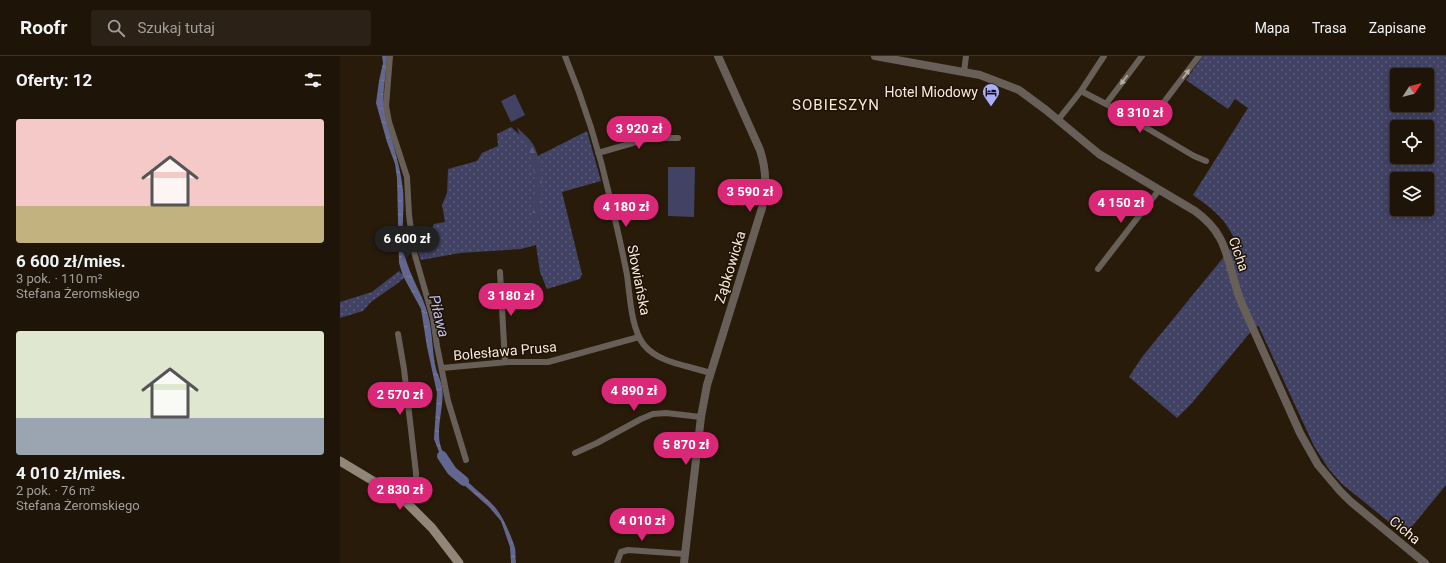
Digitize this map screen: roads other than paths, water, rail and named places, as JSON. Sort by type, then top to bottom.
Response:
[{"type":"main road","points":[[340,461],[403,499],[432,528],[459,563]]},
{"type":"street","points":[[390,56],[386,106],[390,127],[407,177],[408,215],[414,252],[433,318],[448,401],[466,460]]},
{"type":"street","name":"Słowiańska","points":[[565,56],[586,111],[611,199],[634,323],[639,337],[648,349],[661,359],[710,373]]},
{"type":"street","name":"Ząbkowicka","points":[[684,559],[701,416],[710,373],[762,208],[766,180],[765,164],[760,150],[718,56]]},
{"type":"street","name":"Cicha","points":[[875,56],[986,77],[1019,90],[1099,154],[1201,215],[1211,225],[1221,239],[1246,313],[1300,434],[1318,465],[1350,501],[1425,563]]},
{"type":"street","points":[[964,72],[966,56]]},
{"type":"street","points":[[1058,120],[1081,91],[1104,56]]},
{"type":"street","points":[[1106,104],[1142,56]]},
{"type":"street","points":[[1145,127],[1199,56]]},
{"type":"street","points":[[1081,91],[1194,156],[1206,161]]},
{"type":"street","points":[[598,153],[650,138],[678,138]]},
{"type":"street","points":[[1098,269],[1159,190]]},
{"type":"street","points":[[500,272],[505,362]]},
{"type":"street","points":[[398,334],[404,370],[416,473],[416,479],[403,499]]},
{"type":"street","name":"Bolesława Prusa","points":[[442,368],[505,362],[548,362],[639,337]]},
{"type":"street","points":[[575,453],[597,444],[625,427],[653,414],[666,413],[701,416]]},
{"type":"street","points":[[617,563],[621,552],[628,550],[684,559]]},
{"type":"water","points":[[382,56],[387,56],[384,104],[403,190],[403,240],[405,256],[428,315],[436,369],[443,393],[439,430],[440,444],[443,453],[455,469],[493,505],[500,514],[513,543],[516,563],[511,563],[510,547],[501,521],[489,507],[463,484],[441,457],[434,439],[437,393],[427,347],[421,309],[403,276],[399,263],[397,178],[395,164],[376,103],[383,63]]},
{"type":"waterway","name":"Piława","points":[[442,456],[452,471],[464,481]]},
{"type":"place","name":"Hotel Miodowy","points":[[991,107]]},
{"type":"district","name":"SOBIESZYN","points":[[836,105]]}]
